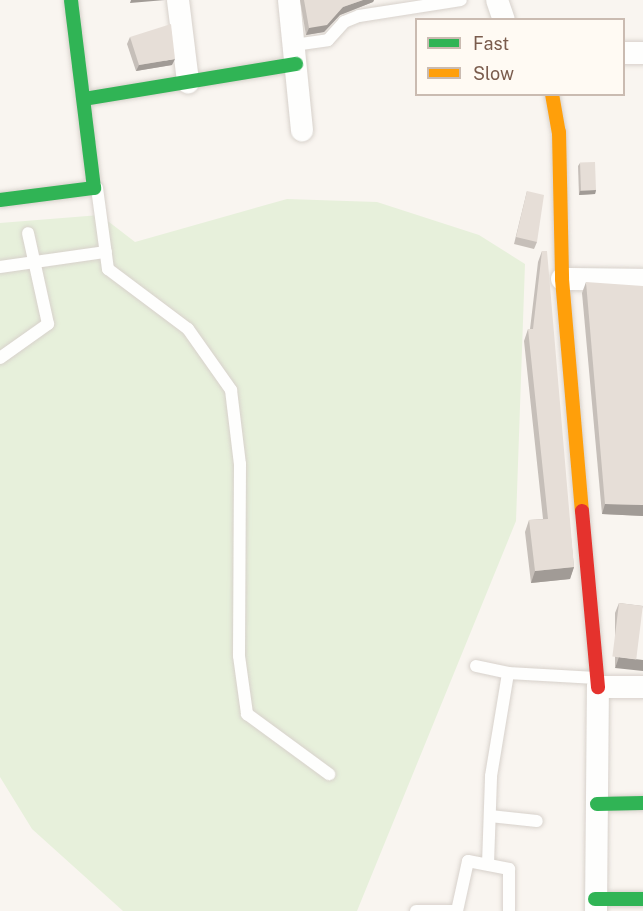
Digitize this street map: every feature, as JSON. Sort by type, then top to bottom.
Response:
[{"type":"street","points":[[0,200],[86,192],[96,181],[72,0]]},
{"type":"street","points":[[178,0],[188,82]]},
{"type":"street","points":[[289,0],[302,130]]},
{"type":"street","points":[[496,0],[503,18]]},
{"type":"street","points":[[625,53],[643,53]]},
{"type":"street","points":[[84,99],[188,82],[295,55]]},
{"type":"street","points":[[552,96],[559,132],[562,279],[598,683],[596,905],[643,899]]},
{"type":"street","points":[[562,279],[643,280]]},
{"type":"street","points":[[598,683],[643,687]]},
{"type":"street","points":[[597,804],[643,803]]},
{"type":"lane","points":[[295,55],[328,40],[344,22],[359,16],[461,0]]},
{"type":"lane","points":[[96,181],[108,268],[188,329],[231,390],[240,464],[239,656],[247,714],[329,774]]},
{"type":"lane","points":[[0,358],[48,324],[37,262],[28,233]]},
{"type":"lane","points":[[0,267],[106,252]]},
{"type":"lane","points":[[476,666],[508,673],[598,683]]},
{"type":"lane","points":[[488,864],[491,776],[508,673]]},
{"type":"lane","points":[[490,816],[537,821]]},
{"type":"lane","points":[[416,911],[457,911],[468,861],[509,869],[509,911]]},
{"type":"green space","points":[[287,199],[377,202],[479,235],[525,264],[516,521],[357,911],[123,911],[32,829],[0,777],[0,223],[100,215],[135,242]]},
{"type":"building","points":[[304,0],[363,0],[343,7],[327,25],[309,28]]},
{"type":"building","points":[[171,24],[175,59],[139,65],[130,37]]},
{"type":"building","points":[[595,162],[596,190],[581,191],[580,163]]},
{"type":"building","points":[[527,191],[544,195],[537,242],[516,237]]},
{"type":"building","points":[[542,251],[547,251],[574,567],[535,571],[529,520],[548,519],[528,329],[533,329]]},
{"type":"building","points":[[586,282],[643,286],[643,505],[605,504]]},
{"type":"building","points":[[619,603],[643,606],[636,660],[612,657]]},
{"type":"traffic: fast","points":[[0,200],[94,188],[71,0]]},
{"type":"traffic: fast","points":[[84,99],[296,64]]},
{"type":"traffic: fast","points":[[597,804],[643,803]]},
{"type":"traffic: fast","points":[[595,899],[643,899]]},
{"type":"traffic: slow","points":[[552,96],[559,132],[562,279],[582,511]]},
{"type":"traffic: jam","points":[[582,511],[598,687]]}]
